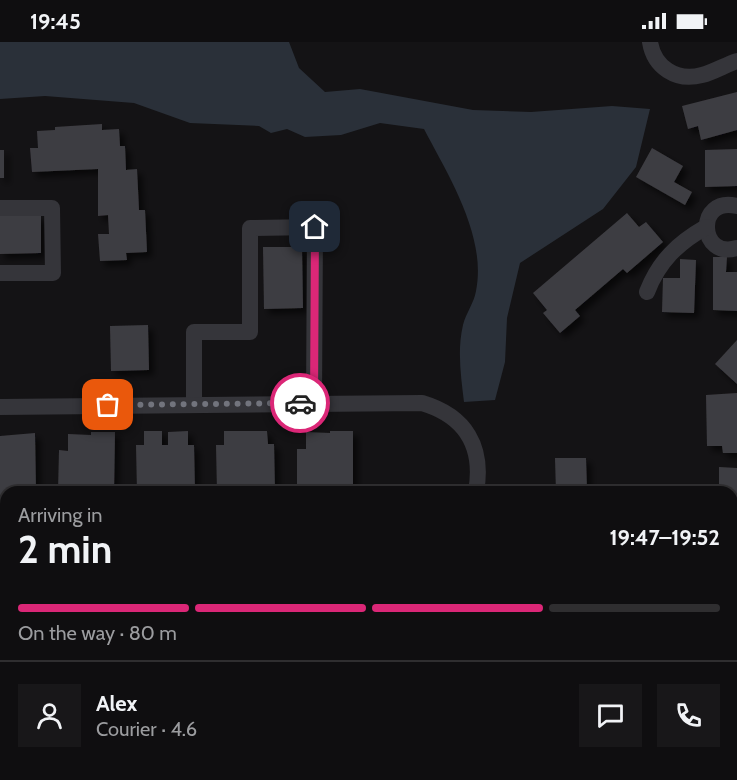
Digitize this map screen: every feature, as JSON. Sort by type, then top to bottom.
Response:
[{"type":"street","points":[[650,42],[652,55],[664,69],[683,77],[703,75],[737,61]]},
{"type":"street","points":[[737,206],[723,205],[716,208],[707,219],[706,227],[711,242],[717,247],[737,248]]},
{"type":"street","points":[[0,208],[52,208],[53,273],[0,273]]},
{"type":"street","points":[[194,403],[194,332],[250,332],[250,228],[315,227],[314,403]]},
{"type":"street","points":[[646,292],[654,274],[681,241],[706,227]]},
{"type":"street","points":[[0,406],[422,403],[442,409],[460,422],[474,446],[480,473],[477,486]]},
{"type":"shaded area","points":[[0,42],[289,42],[299,68],[325,92],[360,89],[473,110],[531,112],[612,106],[650,109],[636,167],[603,209],[520,263],[507,318],[505,362],[495,400],[464,402],[460,344],[463,325],[476,291],[478,270],[476,249],[471,228],[454,186],[424,129],[380,123],[341,135],[305,137],[287,129],[271,133],[259,126],[190,123],[134,103],[45,96],[0,99]]},
{"type":"building","points":[[737,92],[737,130],[701,140],[698,126],[688,129],[682,106]]},
{"type":"building","points":[[102,124],[102,130],[119,129],[120,146],[125,146],[126,170],[137,169],[139,210],[145,210],[147,252],[126,253],[127,260],[100,261],[98,234],[109,234],[108,215],[98,216],[98,169],[32,172],[30,148],[38,148],[37,131],[55,130],[55,127]]},
{"type":"building","points":[[652,148],[683,166],[674,182],[692,192],[685,205],[636,177]]},
{"type":"building","points":[[737,149],[737,186],[705,187],[705,150]]},
{"type":"building","points":[[0,150],[4,150],[4,178],[0,178]]},
{"type":"building","points":[[627,213],[639,227],[646,222],[663,242],[627,273],[623,269],[575,310],[580,316],[560,333],[543,313],[547,310],[533,293]]},
{"type":"building","points":[[0,216],[41,216],[41,253],[0,254]]},
{"type":"building","points":[[263,247],[302,247],[303,308],[264,309]]},
{"type":"building","points":[[713,257],[727,257],[726,272],[737,272],[737,311],[713,310]]},
{"type":"building","points":[[680,259],[696,260],[694,313],[662,312],[663,278],[680,278]]},
{"type":"building","points":[[148,325],[149,370],[111,371],[110,326]]},
{"type":"building","points":[[737,340],[737,384],[715,364]]},
{"type":"building","points":[[737,393],[737,453],[723,453],[722,446],[707,446],[706,395]]},
{"type":"building","points":[[144,431],[162,431],[162,445],[168,445],[168,432],[188,431],[188,445],[194,445],[195,486],[137,486],[136,445],[144,445]]},
{"type":"building","points":[[224,431],[267,431],[268,444],[274,444],[275,486],[217,486],[216,445],[224,445]]},
{"type":"building","points":[[330,431],[353,431],[353,486],[297,486],[297,449],[306,449],[306,432],[330,433]]},
{"type":"building","points":[[91,432],[115,432],[114,486],[58,486],[59,450],[68,451],[68,434],[91,435]]},
{"type":"building","points":[[35,433],[36,486],[0,486],[0,436]]},
{"type":"building","points":[[555,458],[586,458],[587,486],[556,486]]},
{"type":"building","points":[[719,467],[737,468],[737,486],[719,486]]},
{"type":"way so far","points":[[108,405],[300,403]]},
{"type":"route","points":[[300,403],[314,403],[315,227]]}]
